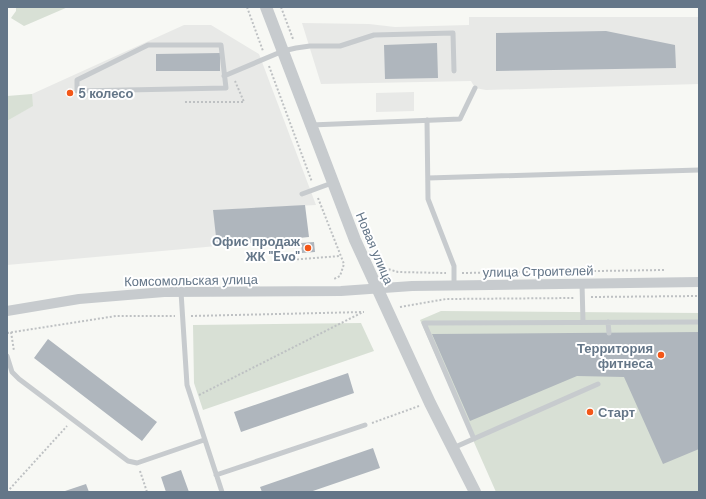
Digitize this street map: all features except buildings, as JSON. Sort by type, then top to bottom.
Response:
[{"type":"street","name":"Новая улица","points":[[266,7],[355,240],[377,289],[475,492]]},
{"type":"street","name":"улица Строителей","points":[[377,289],[454,285],[699,282]]},
{"type":"street","name":"Комсомольская улица","points":[[7,311],[110,296],[192,290],[341,291],[377,289]]},
{"type":"lane","points":[[224,76],[283,51],[310,46],[340,46],[374,35],[453,33],[454,71]]},
{"type":"lane","points":[[220,45],[224,76],[226,88],[78,91],[77,80],[148,46],[220,45]]},
{"type":"lane","points":[[310,125],[460,119],[475,88]]},
{"type":"lane","points":[[426,120],[428,199],[454,266],[454,285]]},
{"type":"lane","points":[[428,178],[699,170]]},
{"type":"lane","points":[[302,194],[332,183]]},
{"type":"lane","points":[[582,283],[583,322]]},
{"type":"lane","points":[[181,292],[185,369],[190,399],[222,492]]},
{"type":"lane","points":[[608,322],[609,333]]},
{"type":"lane","points":[[474,439],[463,409],[424,323],[699,322]]},
{"type":"lane","points":[[7,356],[12,372],[19,379],[128,461],[137,463],[204,440]]},
{"type":"lane","points":[[453,448],[598,384]]},
{"type":"lane","points":[[216,475],[365,425]]},
{"type":"path","points":[[247,7],[314,189],[344,264],[343,271],[340,276],[327,280]]},
{"type":"path","points":[[185,102],[244,102],[235,79]]},
{"type":"path","points":[[289,260],[340,256]]},
{"type":"path","points":[[378,263],[381,267],[398,272],[454,273],[667,270]]},
{"type":"path","points":[[399,307],[446,299],[699,296]]},
{"type":"path","points":[[7,333],[116,316],[364,312],[190,399]]},
{"type":"path","points":[[11,332],[14,355]]},
{"type":"path","points":[[378,420],[408,410]]},
{"type":"path","points":[[7,492],[72,420]]},
{"type":"path","points":[[137,463],[147,492]]},
{"type":"shaded area","points":[[16,7],[68,7],[24,26],[11,18],[16,11]]},
{"type":"shaded area","points":[[469,17],[699,17],[699,84],[486,90],[475,88],[471,81],[321,84],[302,23],[369,24],[395,27],[469,25]]},
{"type":"shaded area","points":[[184,25],[211,25],[259,54],[316,205],[214,210],[217,246],[7,265],[7,121],[32,106],[32,94]]},
{"type":"shaded area","points":[[414,92],[414,111],[376,112],[376,93]]},
{"type":"shaded area","points":[[32,94],[33,106],[7,121],[7,96]]},
{"type":"shaded area","points":[[441,311],[699,313],[699,492],[496,492],[420,320]]},
{"type":"shaded area","points":[[361,323],[374,351],[203,410],[194,383],[193,325]]},
{"type":"place","name":"5 колесо","points":[[70,93]]},
{"type":"place","name":"Офис продаж ЖК \"Evo\"","points":[[308,248]]},
{"type":"place","name":"Территория фитнеса","points":[[661,355]]},
{"type":"place","name":"Старт","points":[[590,412]]}]
